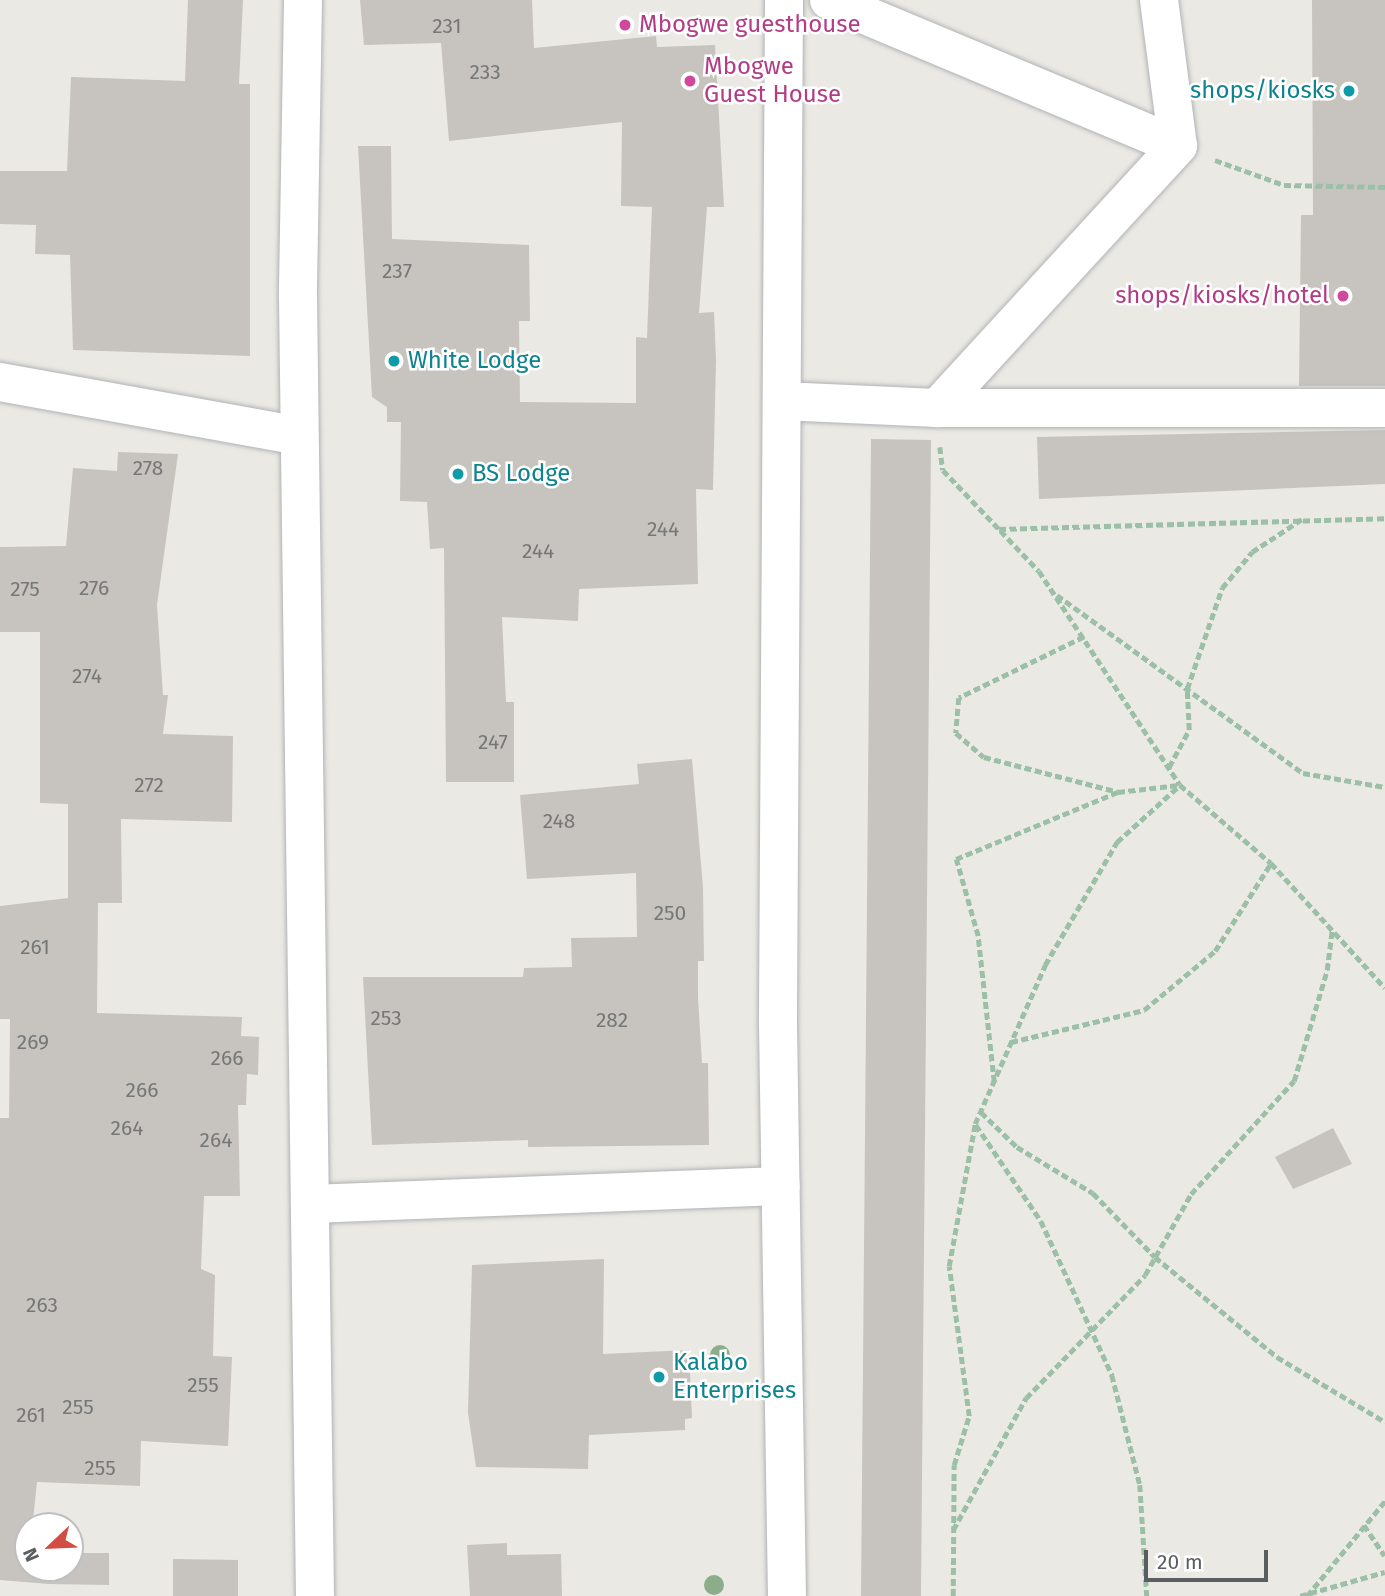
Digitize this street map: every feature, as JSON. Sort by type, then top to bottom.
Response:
[{"type":"street","points":[[303,0],[299,436],[315,1596]]},
{"type":"street","points":[[784,0],[780,1186],[787,1596]]},
{"type":"street","points":[[829,0],[1178,146]]},
{"type":"street","points":[[1159,0],[1178,146]]},
{"type":"street","points":[[937,408],[1178,146]]},
{"type":"street","points":[[0,382],[299,436]]},
{"type":"street","points":[[782,401],[937,408],[1385,408]]},
{"type":"street","points":[[310,1204],[780,1186]]},
{"type":"path","points":[[1178,146],[1283,185],[1385,187]]},
{"type":"path","points":[[937,408],[943,470],[1053,592],[1180,785],[1271,863],[1385,988]]},
{"type":"path","points":[[999,529],[1385,518]]},
{"type":"path","points":[[1168,767],[1189,730],[1187,689],[1222,588],[1252,552],[1303,519]]},
{"type":"path","points":[[1053,592],[1303,773],[1385,788]]},
{"type":"path","points":[[1084,637],[959,698],[956,733],[984,757],[1118,792]]},
{"type":"path","points":[[994,1083],[978,936],[956,859],[1118,792],[1180,785]]},
{"type":"path","points":[[953,1596],[954,1465],[969,1416],[949,1266],[975,1124],[1045,965],[1117,842],[1180,785]]},
{"type":"path","points":[[1012,1042],[1144,1010],[1215,951],[1271,863]]},
{"type":"path","points":[[953,1531],[1026,1398],[1155,1257],[1191,1194],[1294,1081],[1327,970],[1332,930]]},
{"type":"path","points":[[981,1112],[1017,1147],[1093,1193],[1155,1257],[1276,1357],[1385,1422]]},
{"type":"path","points":[[975,1124],[1041,1222],[1112,1375],[1140,1485],[1147,1596]]},
{"type":"path","points":[[1308,1594],[1385,1502]]},
{"type":"path","points":[[1364,1525],[1385,1556]]},
{"type":"path","points":[[1300,1596],[1385,1572]]},
{"type":"building","points":[[188,0],[243,0],[239,84],[250,84],[250,356],[73,350],[70,255],[35,254],[36,225],[0,224],[0,171],[67,171],[71,77],[185,81]]},
{"type":"building","points":[[360,0],[532,0],[534,48],[656,36],[657,47],[715,45],[724,207],[707,207],[699,313],[714,312],[716,360],[713,490],[696,489],[698,584],[579,589],[578,621],[502,617],[506,702],[514,702],[514,782],[446,782],[444,548],[430,549],[427,502],[400,501],[401,422],[387,422],[387,407],[372,397],[358,146],[391,146],[392,239],[529,245],[530,321],[519,321],[520,402],[636,403],[636,337],[647,338],[652,207],[621,206],[622,122],[449,141],[441,43],[364,45]]},
{"type":"building","points":[[1312,0],[1385,0],[1385,386],[1299,386],[1301,215],[1313,215]]},
{"type":"building","points":[[1385,430],[1385,484],[1039,499],[1037,437]]},
{"type":"building","points":[[871,439],[931,440],[921,1596],[861,1596]]},
{"type":"building","points":[[118,452],[178,454],[157,605],[163,695],[168,695],[163,734],[233,736],[232,822],[121,819],[122,903],[98,903],[97,1013],[242,1017],[241,1036],[259,1037],[258,1075],[247,1074],[246,1105],[238,1105],[240,1196],[204,1196],[201,1269],[215,1275],[213,1356],[232,1357],[228,1446],[141,1441],[140,1486],[37,1482],[34,1512],[14,1512],[14,1581],[0,1580],[0,1118],[9,1118],[10,1019],[0,1019],[0,906],[68,898],[68,804],[40,803],[40,632],[0,632],[0,547],[66,546],[73,468],[117,471]]},
{"type":"building","points":[[692,759],[703,887],[704,961],[698,961],[698,998],[702,1063],[708,1063],[709,1145],[528,1147],[528,1140],[372,1145],[363,977],[523,977],[524,968],[572,967],[571,938],[637,937],[636,873],[527,879],[520,795],[639,784],[637,764]]},
{"type":"building","points":[[1333,1128],[1352,1164],[1293,1189],[1275,1157]]},
{"type":"building","points":[[604,1259],[603,1354],[689,1350],[692,1418],[685,1419],[685,1430],[589,1435],[588,1469],[476,1467],[468,1413],[472,1265]]},
{"type":"building","points":[[507,1543],[507,1555],[561,1554],[562,1596],[470,1596],[467,1545]]},
{"type":"building","points":[[84,1553],[109,1553],[109,1585],[24,1582],[84,1582]]},
{"type":"building","points":[[173,1559],[238,1560],[238,1596],[173,1596]]},
{"type":"place","name":"Mbogwe guesthouse","points":[[625,25]]},
{"type":"place","name":"Mbogwe Guest House","points":[[690,81]]},
{"type":"place","name":"shops/kiosks","points":[[1349,91]]},
{"type":"place","name":"shops/kiosks/hotel","points":[[1343,296]]},
{"type":"place","name":"White Lodge","points":[[394,361]]},
{"type":"place","name":"BS Lodge","points":[[458,474]]},
{"type":"place","name":"Kalabo Enterprises","points":[[659,1377]]}]
